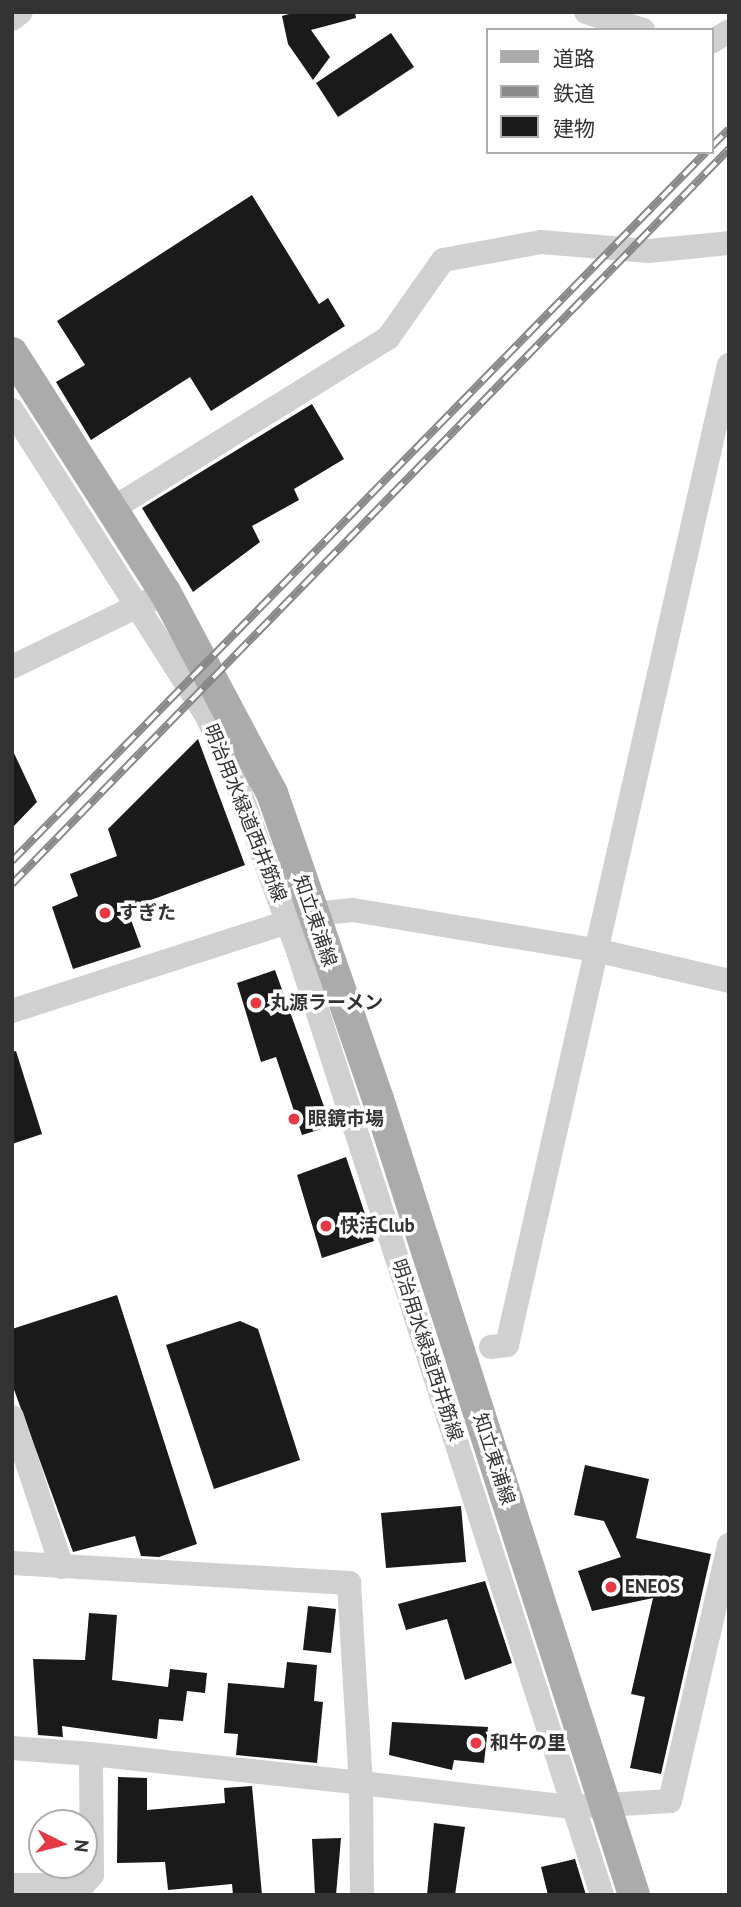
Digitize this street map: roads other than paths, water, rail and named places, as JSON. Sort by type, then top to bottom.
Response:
[{"type":"main road","name":"知立東浦線","points":[[12,353],[165,592],[272,793],[301,919],[634,1895]]},
{"type":"street","points":[[12,19],[21,12]]},
{"type":"street","points":[[586,12],[637,28]]},
{"type":"street","points":[[713,41],[729,31]]},
{"type":"street","points":[[112,509],[388,338],[443,260],[541,242],[648,251],[729,243]]},
{"type":"street","points":[[491,1347],[507,1345],[729,365]]},
{"type":"street","name":"明治用水緑道西井筋線","points":[[12,410],[136,606],[227,757],[301,919],[602,1895]]},
{"type":"street","points":[[12,667],[165,592]]},
{"type":"street","points":[[12,1010],[301,919],[408,916],[595,950],[729,981]]},
{"type":"street","points":[[12,1417],[61,1567]]},
{"type":"street","points":[[12,1748],[92,1754],[573,1807],[670,1801],[729,1545]]},
{"type":"street","points":[[12,1563],[349,1583],[361,1783],[362,1895]]},
{"type":"street","points":[[12,1885],[89,1880],[92,1754]]},
{"type":"railway","points":[[713,145],[729,129]]},
{"type":"railway","points":[[12,884],[729,149]]},
{"type":"railway","points":[[12,861],[704,154]]},
{"type":"place","name":"すぎた","points":[[105,913]]},
{"type":"place","name":"丸源ラーメン","points":[[256,1003]]},
{"type":"place","name":"眼鏡市場","points":[[294,1119]]},
{"type":"place","name":"快活Club","points":[[326,1226]]},
{"type":"place","name":"ENEOS","points":[[611,1587]]},
{"type":"place","name":"和牛の里","points":[[476,1743]]}]
